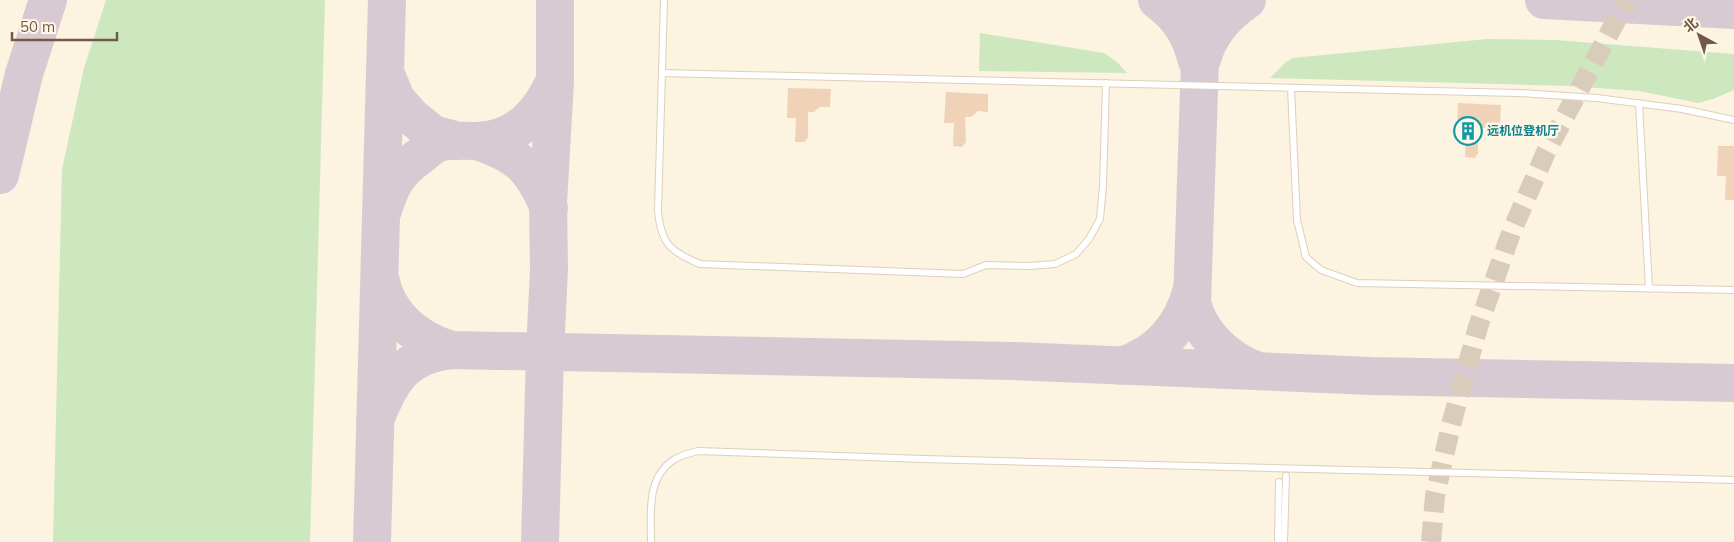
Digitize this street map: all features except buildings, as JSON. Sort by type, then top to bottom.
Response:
[{"type":"lane","points":[[664,0],[658,211],[660,230],[668,245],[684,257],[700,264],[963,274],[986,265],[1028,266],[1055,264],[1076,254],[1089,239],[1100,219],[1106,83]]},
{"type":"lane","points":[[662,73],[1519,93],[1598,98],[1639,103],[1682,109],[1734,120]]},
{"type":"lane","points":[[1292,88],[1297,220],[1306,257],[1321,270],[1358,284],[1734,290]]},
{"type":"lane","points":[[1639,103],[1649,288]]},
{"type":"lane","points":[[651,542],[652,496],[659,474],[676,458],[698,451],[924,459],[1734,480]]},
{"type":"lane","points":[[1284,542],[1286,476]]},
{"type":"lane","points":[[1278,542],[1279,482]]},
{"type":"green space","points":[[106,0],[325,0],[310,542],[53,542],[62,169],[84,68]]},
{"type":"green space","points":[[980,33],[1104,53],[1117,62],[1127,73],[979,71]]},
{"type":"green space","points":[[1487,39],[1555,40],[1734,54],[1734,90],[1698,103],[1639,91],[1569,86],[1270,78],[1286,62],[1293,58]]},
{"type":"taxiway","points":[[0,175],[24,74],[48,0]]},
{"type":"taxiway","points":[[372,542],[387,0]]},
{"type":"taxiway","points":[[540,542],[549,269],[548,203],[555,81],[555,0]]},
{"type":"taxiway","points":[[1157,0],[1172,13],[1183,27],[1191,42],[1197,61]]},
{"type":"taxiway","points":[[1202,0],[1192,302],[1201,325],[1216,344],[1225,353],[1258,371]]},
{"type":"taxiway","points":[[1202,59],[1209,41],[1219,25],[1247,0]]},
{"type":"taxiway","points":[[1544,0],[1734,10]]},
{"type":"taxiway","points":[[385,72],[396,99],[412,117],[433,134],[459,141]]},
{"type":"taxiway","points":[[383,210],[396,179],[413,161],[432,146],[440,142],[488,140],[501,137],[513,131],[533,115],[554,82]]},
{"type":"taxiway","points":[[477,141],[504,152],[522,165],[530,173],[549,208]]},
{"type":"taxiway","points":[[380,278],[389,304],[397,315],[416,333],[439,346],[452,350]]},
{"type":"taxiway","points":[[1121,366],[1147,354],[1167,338],[1182,316],[1192,289]]},
{"type":"taxiway","points":[[375,420],[387,392],[402,372],[422,357],[452,350],[1013,361],[1371,376],[1734,383]]},
{"type":"tunnel","points":[[1431,542],[1435,496],[1451,425],[1478,327],[1511,233],[1546,152],[1627,0]]},
{"type":"place","name":"远机位登机厅","points":[[1468,131]]}]
